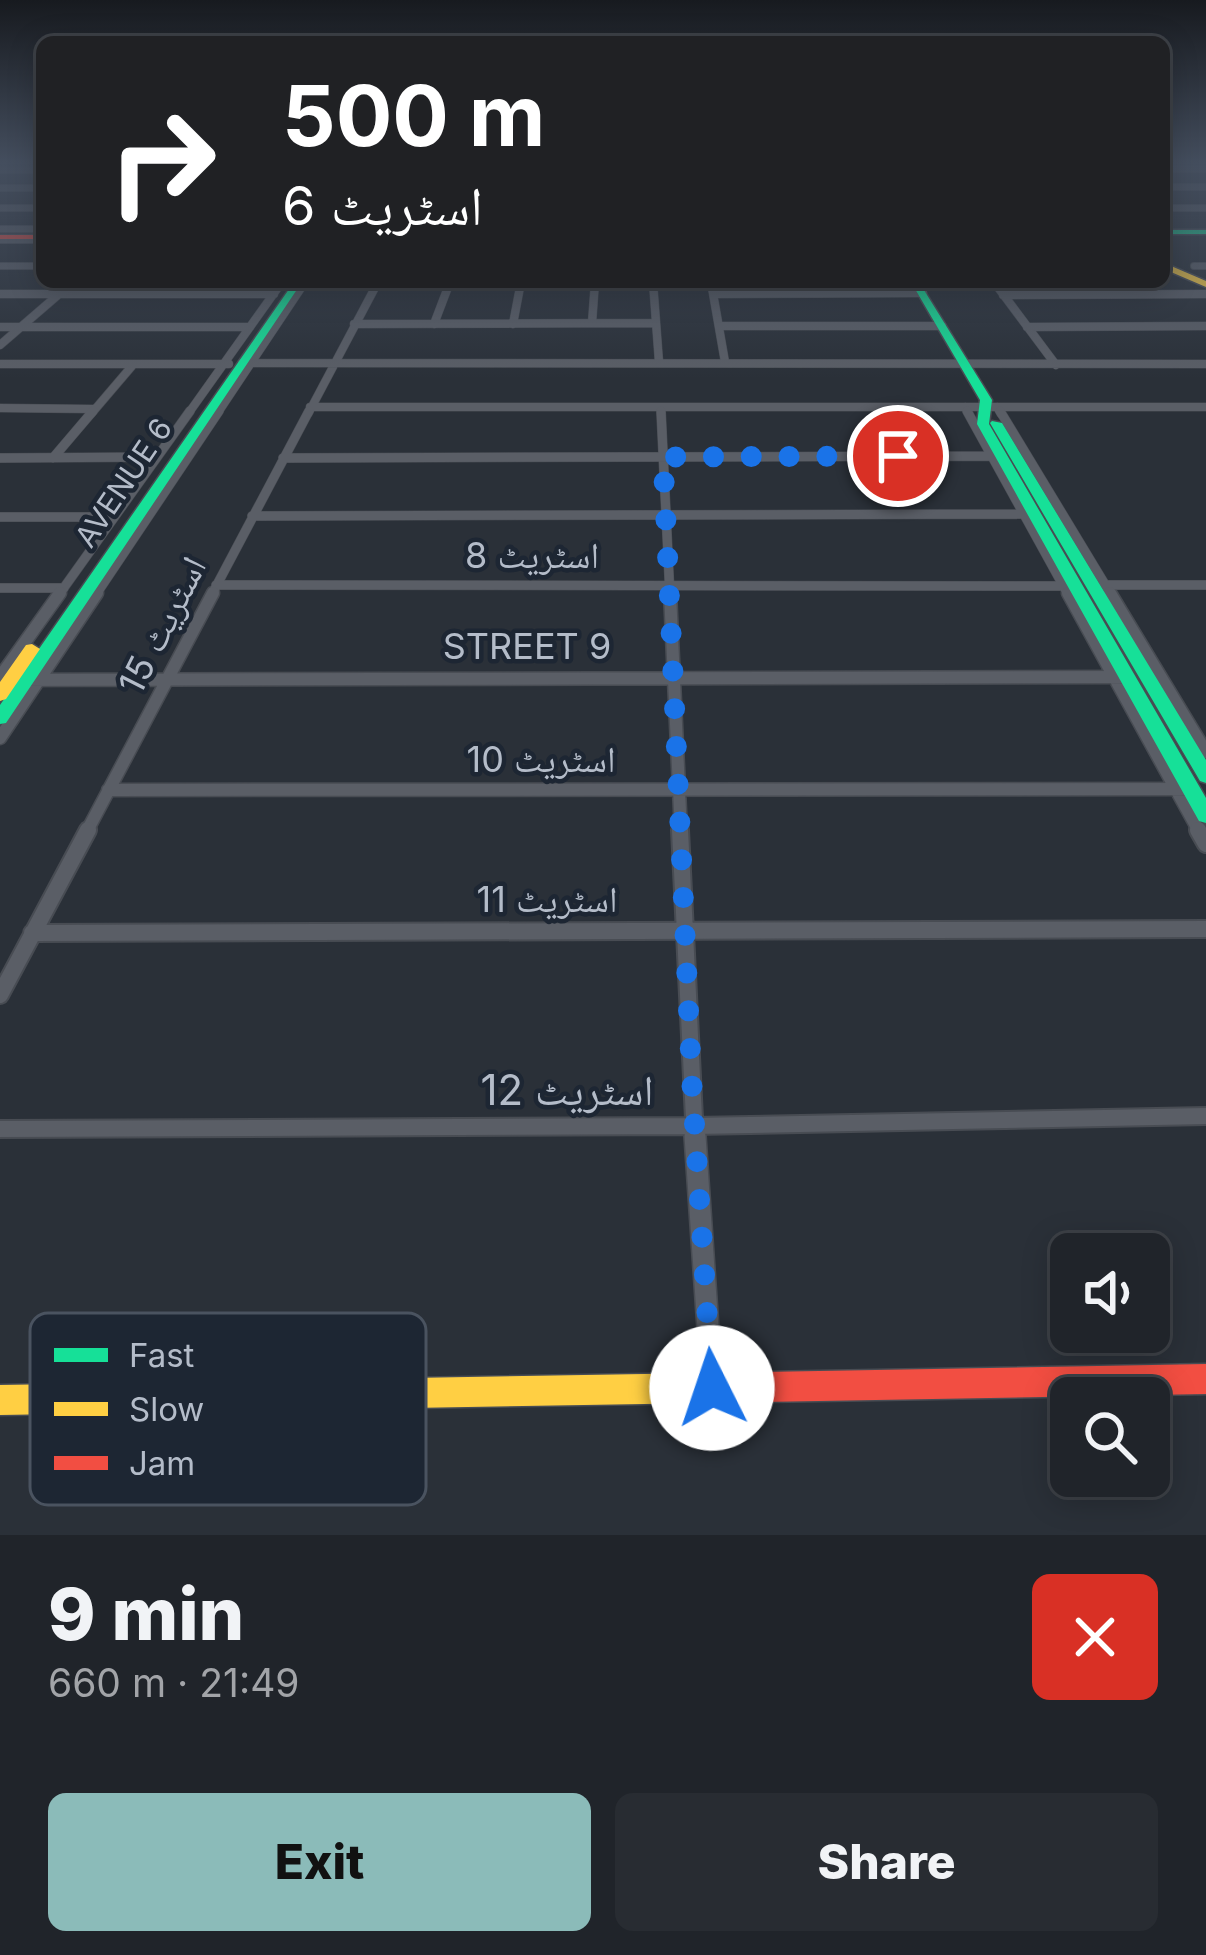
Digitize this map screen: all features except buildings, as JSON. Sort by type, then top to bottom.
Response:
[{"type":"main road","points":[[1170,256],[1202,268]]},
{"type":"main road","points":[[1170,269],[1206,284]]},
{"type":"main road","name":"AVENUE 6","points":[[0,718],[12,682],[287,288]]},
{"type":"main road","points":[[919,288],[996,423],[1090,569],[1200,784]]},
{"type":"main road","points":[[990,411],[983,424],[1120,676],[1200,784]]},
{"type":"main road","points":[[426,1393],[1206,1379]]},
{"type":"main road","points":[[0,1400],[30,1399]]},
{"type":"street","points":[[0,266],[36,266]]},
{"type":"street","points":[[0,345],[66,288]]},
{"type":"street","points":[[0,294],[198,288]]},
{"type":"street","points":[[0,738],[12,682],[64,588],[157,457],[236,364],[250,327],[286,288]]},
{"type":"street","name":"اسٹریٹ 15","points":[[0,995],[375,288]]},
{"type":"street","points":[[434,324],[448,288]]},
{"type":"street","points":[[513,324],[520,288]]},
{"type":"street","points":[[592,323],[595,288]]},
{"type":"street","points":[[653,288],[659,362]]},
{"type":"street","points":[[712,288],[725,362]]},
{"type":"street","points":[[714,294],[919,288]]},
{"type":"street","points":[[998,288],[1056,365]]},
{"type":"street","points":[[1003,295],[1206,294]]},
{"type":"street","points":[[354,324],[656,323]]},
{"type":"street","points":[[719,326],[942,326]]},
{"type":"street","points":[[1028,327],[1206,326]]},
{"type":"street","points":[[0,327],[250,327]]},
{"type":"street","points":[[0,364],[1206,364]]},
{"type":"street","points":[[53,458],[132,366]]},
{"type":"street","points":[[310,407],[965,407],[990,411],[1206,406]]},
{"type":"street","points":[[661,407],[694,1126],[712,1388]]},
{"type":"street","points":[[965,407],[1120,676]]},
{"type":"street","points":[[0,408],[93,409]]},
{"type":"street","points":[[283,458],[992,456]]},
{"type":"street","points":[[0,458],[157,457]]},
{"type":"street","points":[[252,516],[1024,514]]},
{"type":"street","points":[[0,517],[112,517]]},
{"type":"street","points":[[1090,569],[1106,585],[1200,784],[1206,844]]},
{"type":"street","name":"اسٹریٹ 8","points":[[216,585],[1064,586]]},
{"type":"street","points":[[1106,585],[1206,585]]},
{"type":"street","points":[[0,588],[64,588]]},
{"type":"street","name":"STREET 9","points":[[12,682],[673,674],[1120,676]]},
{"type":"street","name":"اسٹریٹ 10","points":[[108,790],[1200,784]]},
{"type":"street","name":"اسٹریٹ 11","points":[[32,933],[1206,928]]},
{"type":"street","name":"اسٹریٹ 12","points":[[0,1129],[694,1126],[1206,1116]]},
{"type":"traffic: fast","points":[[0,718],[294,288]]},
{"type":"traffic: fast","points":[[919,288],[986,400],[983,424],[1206,815]]},
{"type":"traffic: fast","points":[[996,423],[1206,776]]},
{"type":"traffic: slow","points":[[1170,269],[1206,284]]},
{"type":"traffic: slow","points":[[0,695],[32,649]]},
{"type":"traffic: slow","points":[[426,1393],[705,1388]]},
{"type":"traffic: slow","points":[[0,1400],[30,1399]]},
{"type":"traffic: jam","points":[[0,237],[36,237]]},
{"type":"traffic: jam","points":[[705,1388],[1206,1379]]},
{"type":"route","points":[[712,1388],[692,1086],[663,457],[898,456]]}]
